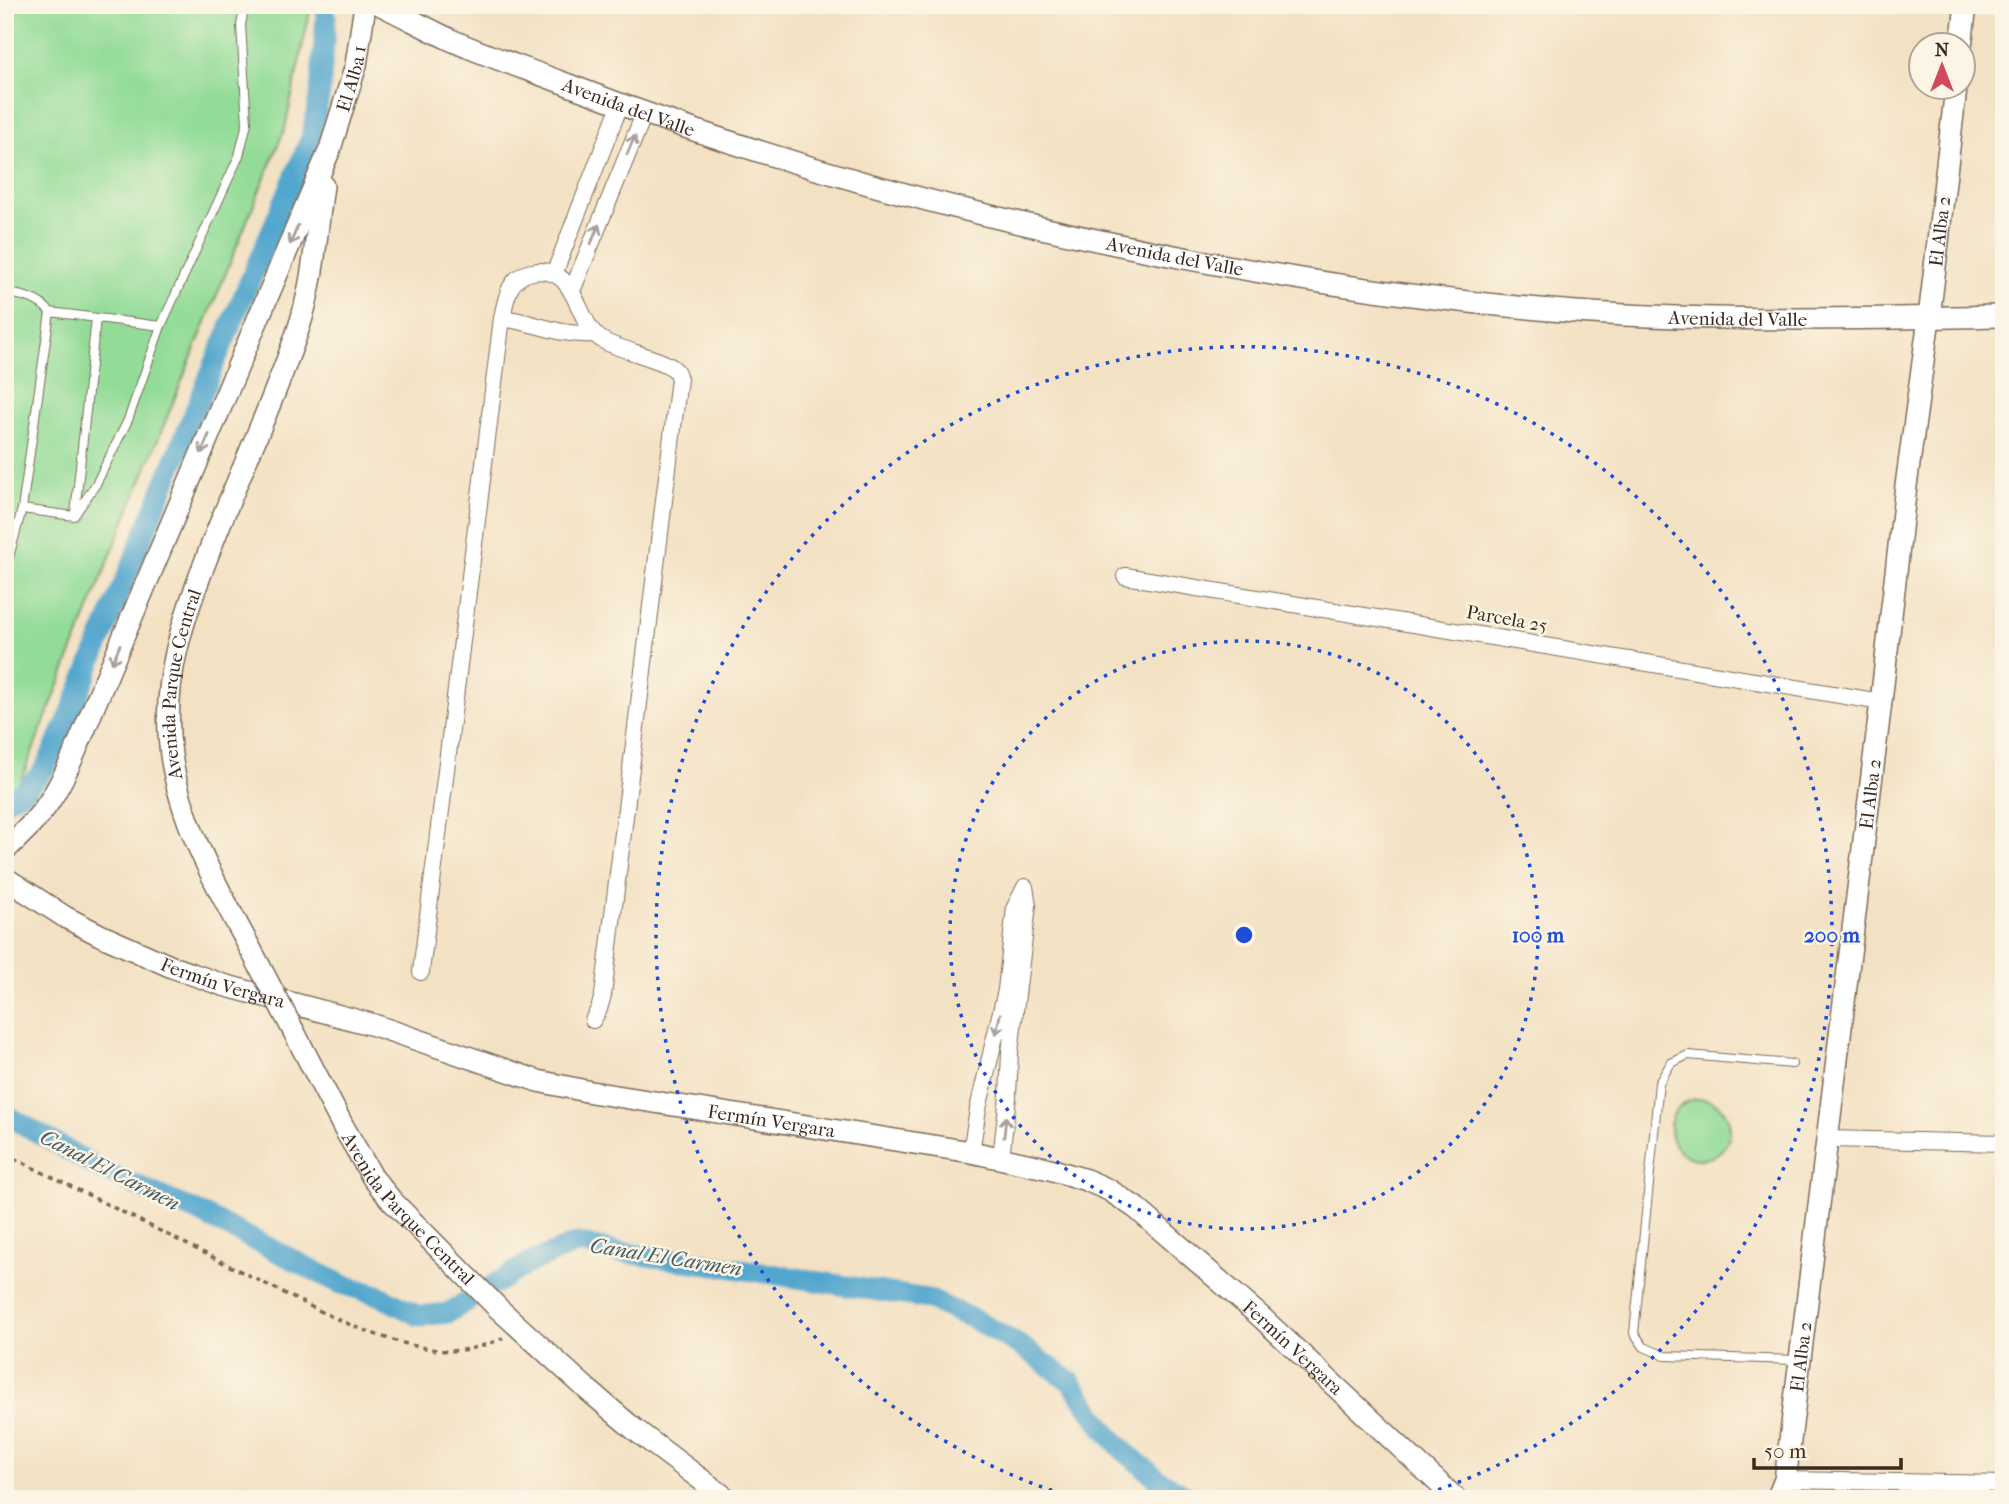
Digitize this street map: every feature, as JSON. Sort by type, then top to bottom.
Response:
[{"type":"street","name":"El Alba 1","points":[[330,149],[356,65],[365,5]]},
{"type":"street","name":"Avenida del Valle","points":[[381,5],[452,40],[620,105],[770,155],[901,194],[1130,248],[1294,278],[1438,298],[1579,312],[1747,319],[2004,316]]},
{"type":"street","points":[[1963,32],[1966,5]]},
{"type":"street","name":"El Alba 2","points":[[1781,1489],[1800,1360],[1954,102]]},
{"type":"street","points":[[554,274],[620,105]]},
{"type":"street","points":[[572,291],[644,114]]},
{"type":"street","points":[[5,850],[30,826],[48,803],[66,771],[330,149]]},
{"type":"street","name":"Avenida Parque Central","points":[[330,149],[322,190],[313,269],[300,326],[193,594],[174,656],[168,714],[171,757],[187,817],[198,846],[344,1128],[373,1178],[391,1201],[519,1329],[634,1429],[727,1499]]},
{"type":"street","points":[[421,972],[502,318],[506,296],[514,281],[535,271],[554,274],[562,279],[572,291],[593,334]]},
{"type":"street","points":[[502,318],[527,322],[564,334],[593,334],[613,345],[668,366],[677,373],[679,379],[603,995],[593,1020]]},
{"type":"street","name":"Parcela 25","points":[[1125,576],[1881,702]]},
{"type":"street","name":"Fermín Vergara","points":[[5,878],[65,917],[172,967],[223,985],[374,1025],[538,1081],[591,1092],[971,1152],[1086,1180],[1109,1190],[1136,1208],[1261,1317],[1456,1499]]},
{"type":"street","points":[[971,1152],[978,1109],[1006,990],[1014,907],[1026,887],[1028,905],[1010,1052],[1001,1158]]},
{"type":"street","points":[[1827,1139],[2004,1143]]},
{"type":"street","points":[[1781,1489],[2004,1484]]},
{"type":"lane","points":[[74,516],[96,484],[128,420],[161,326],[239,156],[247,123],[241,24],[245,5]]},
{"type":"lane","points":[[5,293],[36,300],[50,312],[161,326]]},
{"type":"lane","points":[[5,572],[22,509],[50,312]]},
{"type":"lane","points":[[74,516],[96,318]]},
{"type":"lane","points":[[22,509],[74,516]]},
{"type":"lane","points":[[1792,1064],[1688,1055],[1671,1063],[1659,1083],[1634,1333],[1644,1347],[1665,1356],[1800,1360]]},
{"type":"path","points":[[5,1154],[309,1305],[377,1335],[433,1350],[453,1351],[477,1348],[519,1329]]},
{"type":"green space","points":[[5,5],[297,5],[310,11],[285,128],[15,795],[5,789]]},
{"type":"green space","points":[[1700,1099],[1721,1108],[1730,1129],[1721,1150],[1700,1159],[1679,1150],[1670,1129],[1679,1108]]},
{"type":"waterway","points":[[5,801],[25,790],[44,770],[67,722],[213,367],[311,138],[320,93],[326,16]]},
{"type":"waterway","name":"Canal El Carmen","points":[[5,1114],[102,1170],[204,1215],[341,1284],[378,1295],[419,1316],[448,1313],[529,1263],[578,1243],[617,1252],[928,1299],[975,1320],[1021,1346],[1071,1382],[1108,1434],[1124,1451],[1158,1479],[1193,1499]]}]
